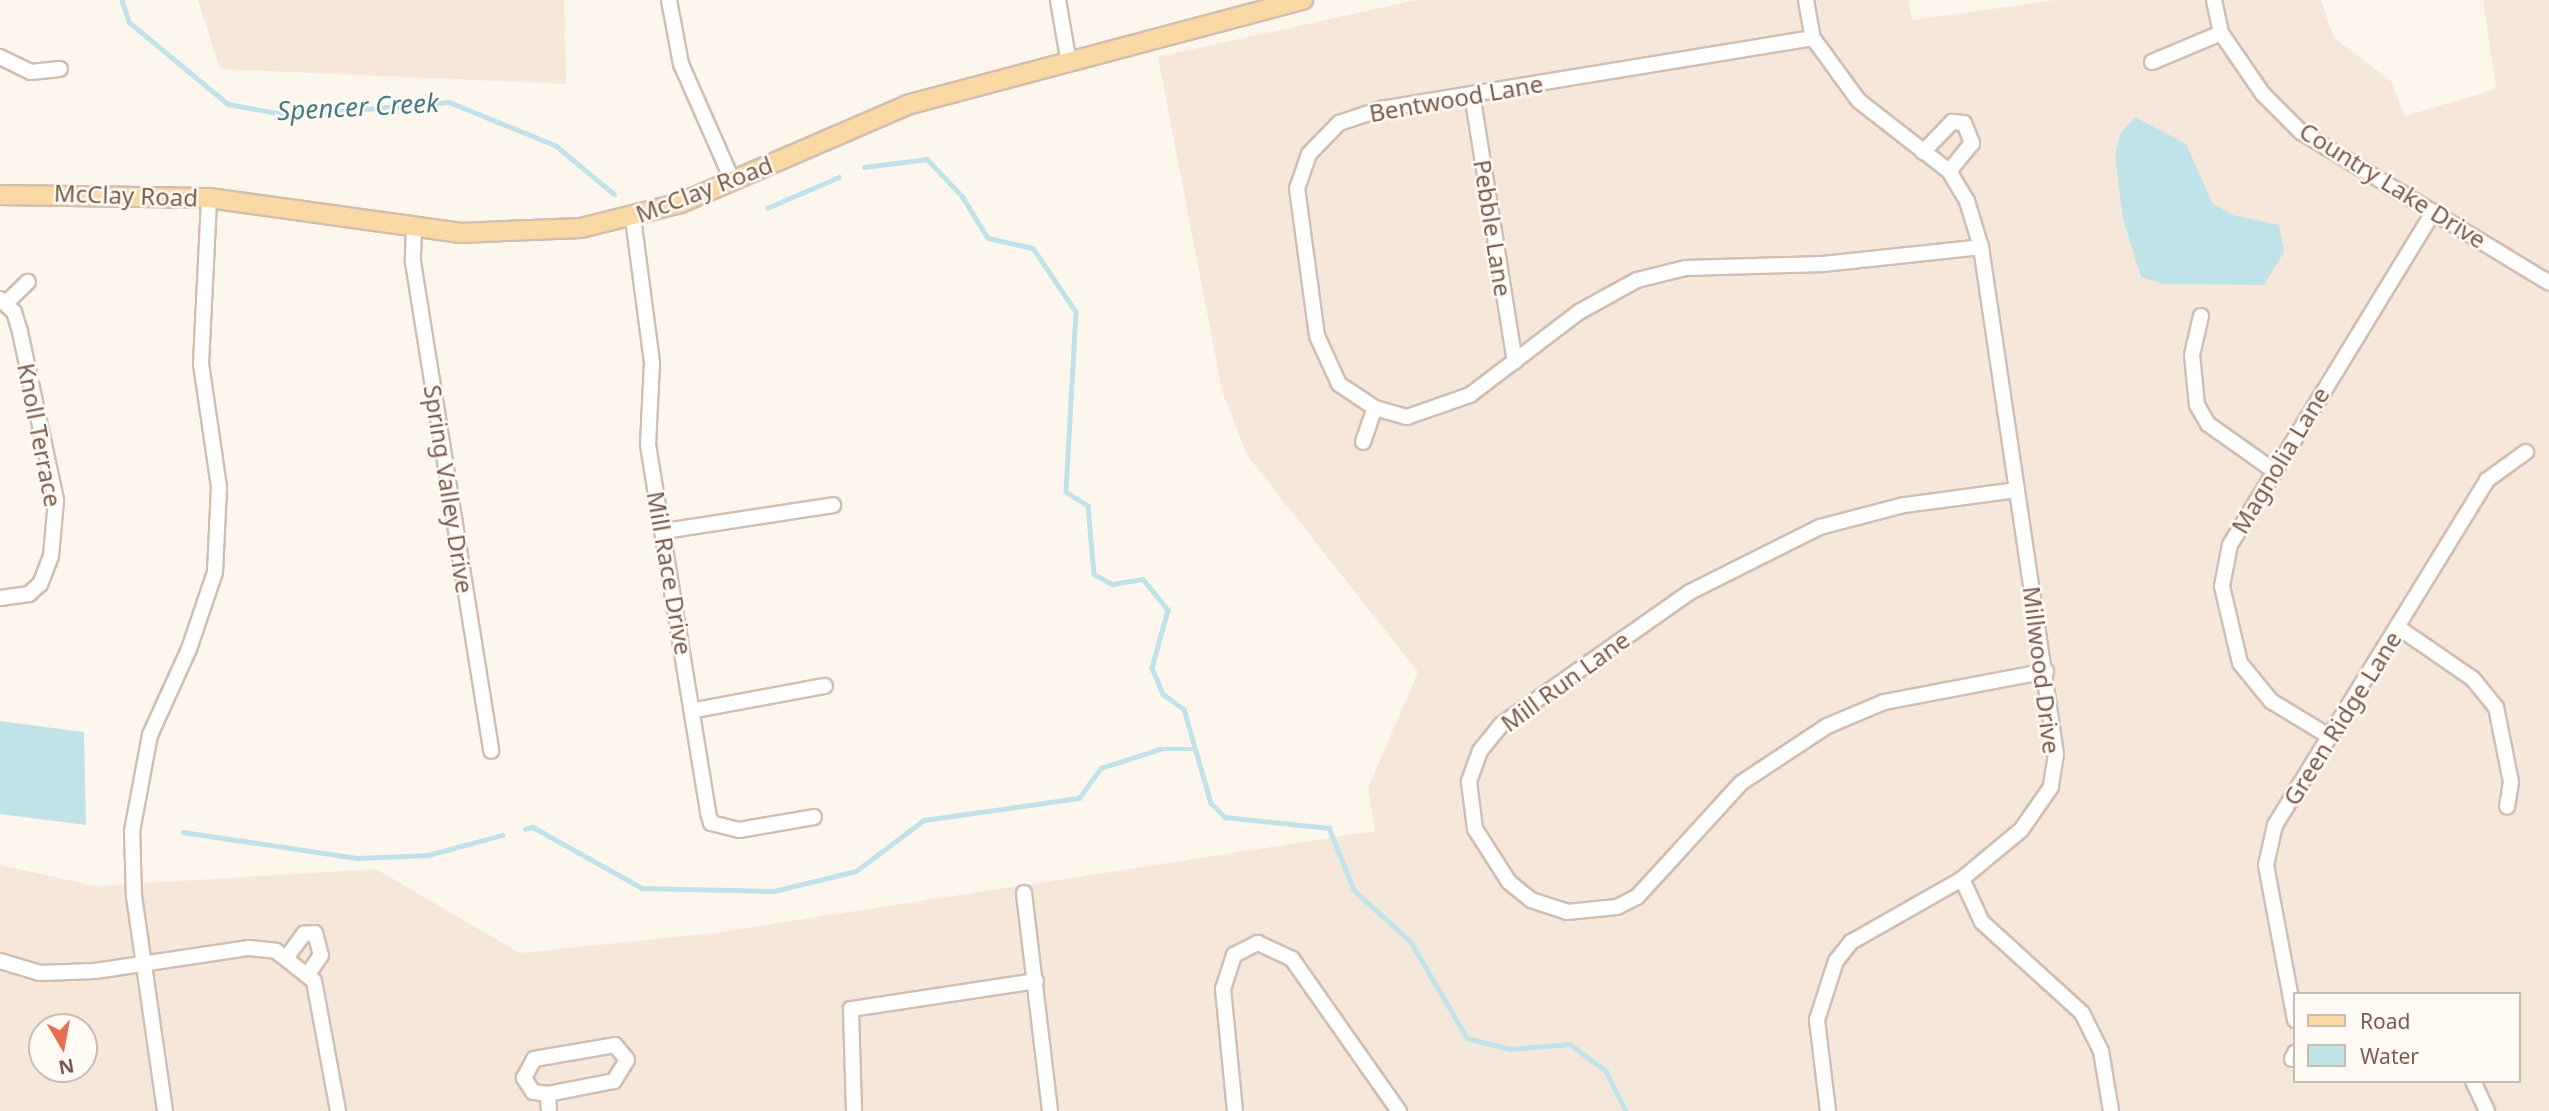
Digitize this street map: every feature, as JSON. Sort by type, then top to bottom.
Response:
[{"type":"main road","name":"McClay Road","points":[[0,195],[209,198],[414,226],[538,234],[633,218],[733,182],[907,105],[1068,58],[1276,3],[1303,0]]},
{"type":"street","points":[[669,0],[681,64],[733,182]]},
{"type":"street","points":[[1058,0],[1068,58]]},
{"type":"street","points":[[1806,0],[1813,38],[1859,101],[1923,152],[1949,171],[1972,143],[1964,123],[1952,122],[1923,152]]},
{"type":"street","name":"Country Lake Drive","points":[[2214,0],[2221,33],[2263,94],[2301,132],[2549,283]]},
{"type":"street","points":[[2152,62],[2221,33]]},
{"type":"street","name":"Bentwood Lane","points":[[1813,38],[1384,108],[1339,123],[1309,154],[1297,188],[1326,363],[1339,384],[1375,408],[1407,417],[1442,409],[1516,362],[1579,312],[1625,287],[1686,268],[1823,264],[1982,247]]},
{"type":"street","points":[[0,57],[31,72],[60,69]]},
{"type":"street","name":"Pebble Lane","points":[[1472,94],[1516,362]]},
{"type":"street","name":"Millwood Drive","points":[[1828,1111],[1817,1020],[1836,961],[1851,942],[1962,879],[2021,830],[2051,787],[2056,754],[1982,247],[1949,171]]},
{"type":"street","points":[[164,1111],[132,831],[150,735],[203,614],[219,525],[201,364],[209,198]]},
{"type":"street","name":"Magnolia Lane","points":[[2327,735],[2271,701],[2249,678],[2229,628],[2222,586],[2230,545],[2273,470],[2434,211]]},
{"type":"street","name":"Mill Race Drive","points":[[633,218],[652,363],[646,427],[712,823],[739,830],[814,817]]},
{"type":"street","name":"Spring Valley Drive","points":[[414,226],[413,262],[491,751]]},
{"type":"street","name":"Knoll Terrace","points":[[0,598],[29,594],[47,571],[56,500],[7,304],[28,282]]},
{"type":"street","points":[[2201,316],[2192,355],[2197,405],[2208,424],[2273,470]]},
{"type":"street","points":[[1363,442],[1375,408]]},
{"type":"street","name":"Green Ridge Lane","points":[[2294,1015],[2266,865],[2275,825],[2327,735],[2399,628],[2487,480],[2526,452]]},
{"type":"street","name":"Mill Run Lane","points":[[2017,489],[1904,505],[1821,527],[1690,592],[1501,725],[1480,751],[1469,782],[1475,829],[1509,882],[1531,900],[1567,912],[1617,907],[1637,897],[1741,783],[1827,726],[1884,702],[2046,671]]},
{"type":"street","points":[[664,531],[833,505]]},
{"type":"street","points":[[2399,628],[2473,679],[2496,707],[2511,782],[2507,807]]},
{"type":"street","points":[[695,710],[825,686]]},
{"type":"street","points":[[1962,879],[1982,922],[2082,1013],[2101,1051],[2111,1111]]},
{"type":"street","points":[[1024,893],[1050,1111]]},
{"type":"street","points":[[287,957],[304,934],[315,933],[321,956],[309,973]]},
{"type":"street","points":[[1235,1111],[1223,989],[1234,955],[1258,943],[1292,959],[1399,1111]]},
{"type":"street","points":[[0,961],[40,972],[146,965],[250,948],[287,957],[309,973],[322,1004],[338,1111]]},
{"type":"street","points":[[854,1111],[850,1009],[1036,981]]},
{"type":"street","points":[[615,1045],[625,1053],[621,1078],[548,1094],[533,1092],[524,1078],[534,1059],[615,1045]]},
{"type":"street","points":[[2474,1083],[2487,1111]]},
{"type":"street","points":[[548,1094],[548,1111]]},
{"type":"shaded area","points":[[198,0],[564,0],[566,84],[220,69]]},
{"type":"shaded area","points":[[1416,0],[1908,0],[1912,20],[2055,0],[2321,0],[2334,38],[2391,81],[2405,116],[2496,89],[2483,0],[2549,0],[2549,1111],[0,1111],[0,865],[96,886],[376,869],[520,953],[714,933],[1375,831],[1368,788],[1418,672],[1247,455],[1222,391],[1158,57]]},
{"type":"water","points":[[2135,117],[2186,144],[2213,204],[2233,215],[2279,225],[2284,252],[2264,285],[2163,284],[2141,277],[2123,219],[2115,156],[2120,134]]},
{"type":"water","points":[[0,721],[84,732],[86,825],[0,814]]},
{"type":"waterway","name":"Spencer Creek","points":[[122,0],[129,22],[228,104],[288,115],[449,102],[555,145],[614,194]]},
{"type":"waterway","name":"Spencer Creek","points":[[864,167],[927,159],[962,196],[988,238],[1033,248],[1076,312],[1066,492],[1088,506],[1094,574],[1112,584],[1143,579],[1168,610],[1152,668],[1163,694],[1184,709],[1211,803],[1225,817],[1329,828],[1354,890],[1411,942],[1467,1038],[1510,1049],[1570,1044],[1606,1071],[1626,1111]]},
{"type":"waterway","name":"Spencer Creek","points":[[767,208],[839,177]]},
{"type":"waterway","points":[[525,829],[533,827],[642,888],[774,891],[856,871],[924,820],[1079,798],[1101,768],[1160,749],[1192,749]]},
{"type":"waterway","points":[[183,832],[358,858],[428,855],[502,835]]}]
